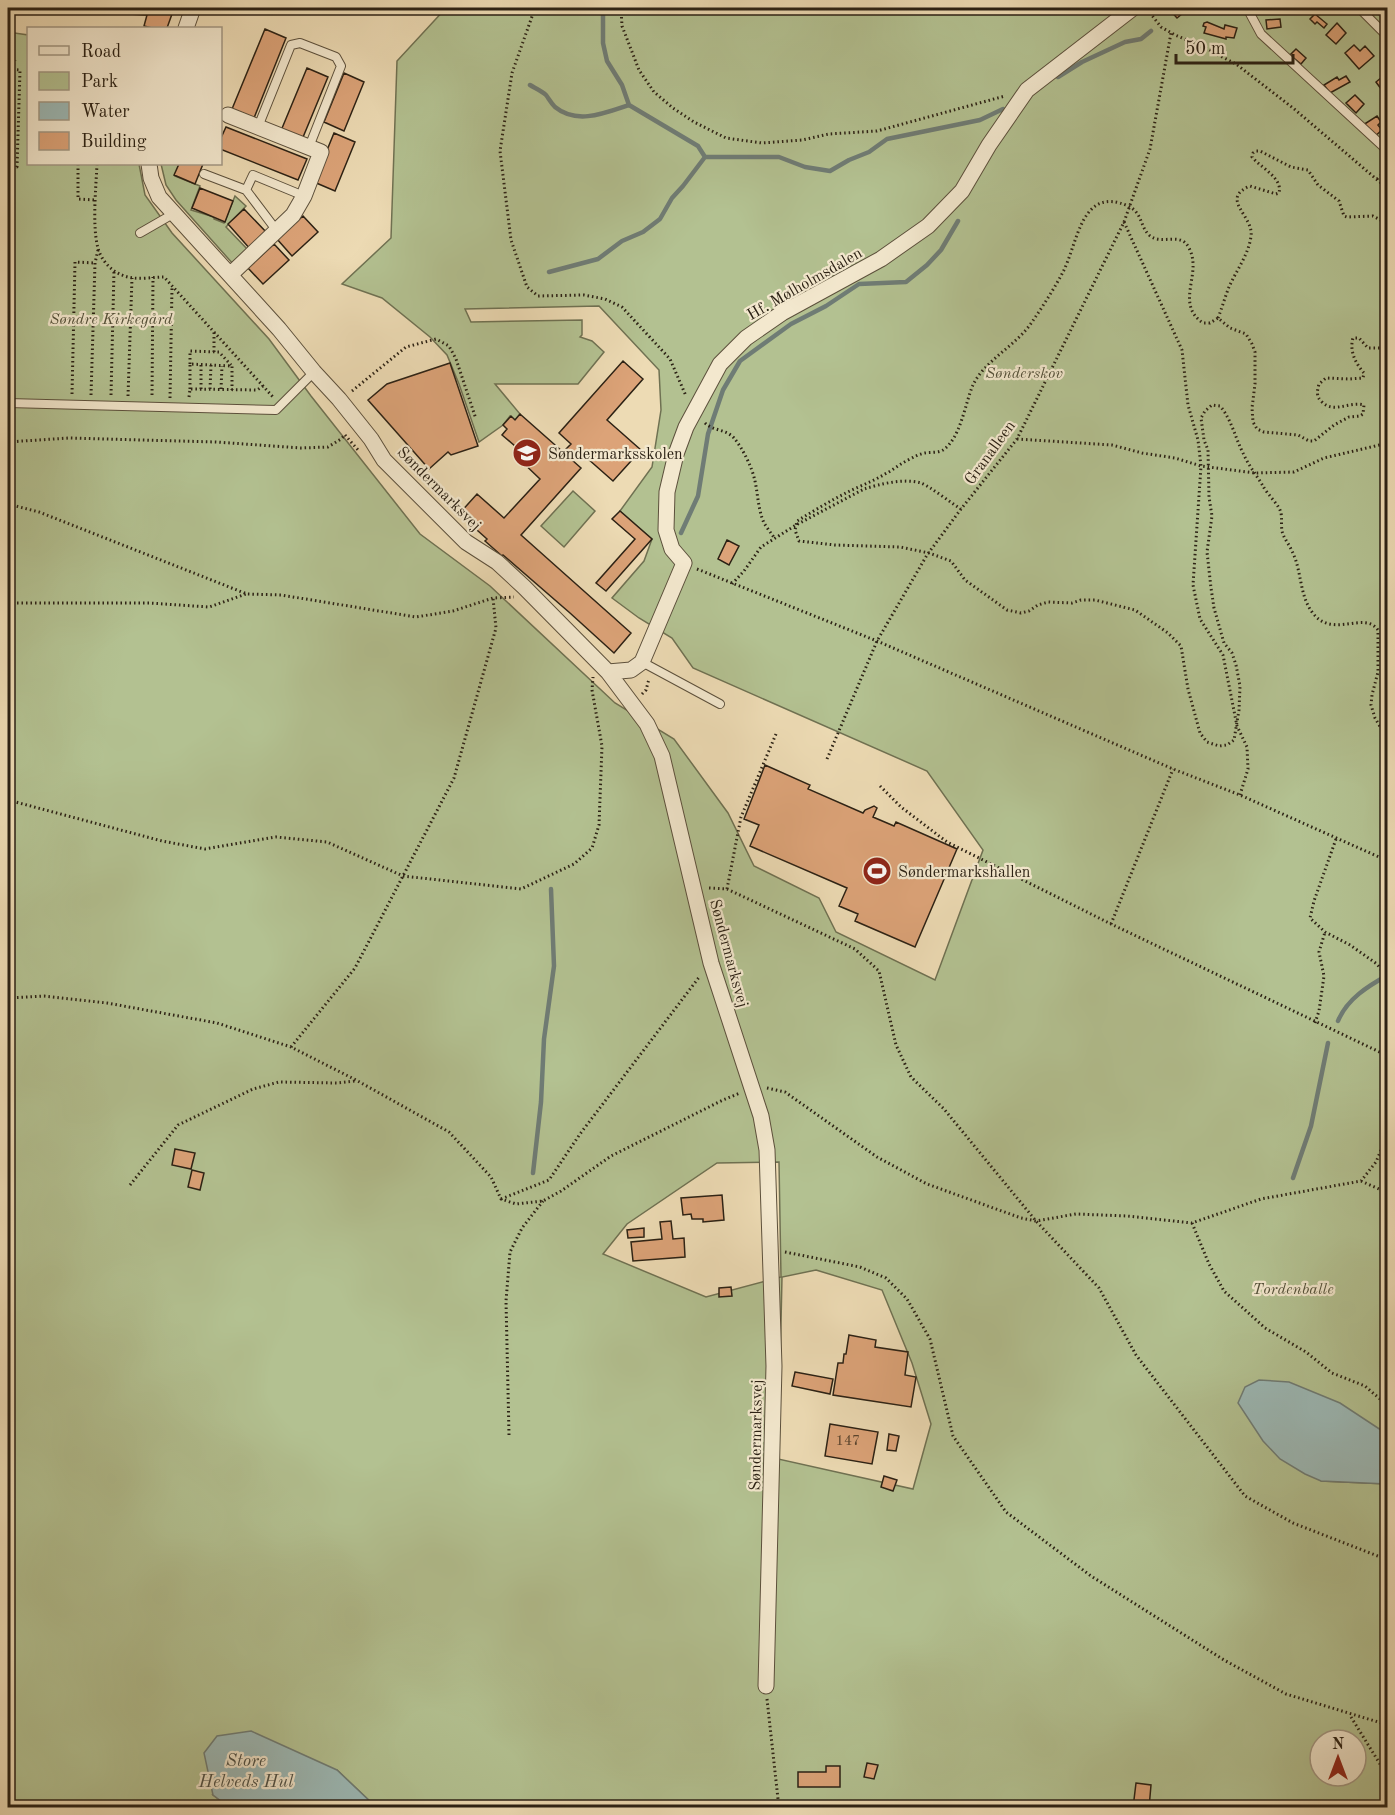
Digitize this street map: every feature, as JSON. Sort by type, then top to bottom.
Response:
[{"type":"street","points":[[186,27],[193,8]]},
{"type":"street","name":"Hf. Mølholmsdalen","points":[[684,563],[672,549],[666,530],[667,492],[676,454],[693,412],[720,364],[746,338],[782,313],[881,259],[928,226],[962,191],[989,145],[1027,90],[1133,8]]},
{"type":"street","points":[[228,115],[321,152],[304,195],[293,215],[231,274]]},
{"type":"street","name":"Søndermarksvej","points":[[148,165],[150,178],[159,197],[231,274],[339,399],[384,460],[466,542],[497,562],[524,587],[647,724],[662,756],[711,963],[761,1116],[767,1150],[774,1366],[766,1686]]},
{"type":"street","points":[[601,673],[631,670],[642,662],[684,563]]},
{"type":"lane","points":[[1247,8],[1261,34],[1388,151]]},
{"type":"lane","points":[[1359,8],[1388,37]]},
{"type":"lane","points":[[258,127],[291,45],[300,43],[336,57],[341,66],[309,147]]},
{"type":"lane","points":[[204,174],[246,190],[277,231]]},
{"type":"lane","points":[[246,190],[254,175],[304,195]]},
{"type":"lane","points":[[140,233],[173,214]]},
{"type":"lane","points":[[8,403],[276,410],[314,372]]},
{"type":"lane","points":[[642,662],[720,704]]},
{"type":"path","points":[[535,8],[512,73],[500,151],[511,240],[527,287],[538,296],[584,295],[605,299],[622,307],[670,359],[693,412],[710,428],[723,431],[731,436],[741,448],[755,479],[759,506],[765,525],[775,538]]},
{"type":"path","points":[[621,8],[622,26],[639,70],[654,92],[694,122],[726,138],[762,143],[802,140],[829,134],[877,131],[1027,90]]},
{"type":"path","points":[[1146,8],[1161,27],[1236,64],[1293,108],[1388,189]]},
{"type":"path","name":"Granalleen","points":[[827,759],[876,641],[928,553],[1017,440],[1124,222],[1150,149],[1171,33]]},
{"type":"path","points":[[10,194],[9,167],[16,167],[20,70],[10,69],[15,60]]},
{"type":"path","points":[[1388,224],[1373,216],[1344,216],[1338,201],[1318,185],[1308,170],[1291,167],[1256,151],[1252,157],[1278,182],[1279,193],[1250,186],[1241,191],[1236,198],[1237,205],[1250,223],[1251,236],[1218,318],[1210,323],[1203,323],[1191,310],[1189,291],[1193,280],[1193,256],[1186,243],[1181,240],[1161,240],[1152,237],[1147,234],[1139,214],[1129,206],[1111,200],[1104,201],[1094,207],[1081,224],[1064,270],[1032,323],[1019,338],[982,371],[974,385],[959,426],[944,449],[924,453],[907,460],[883,475],[819,507],[797,521],[795,531],[799,541],[835,545],[900,547],[951,561],[964,580],[1007,610],[1021,613],[1048,602],[1072,603],[1082,600],[1095,600],[1135,610],[1168,633],[1181,646],[1188,689],[1200,733],[1207,742],[1219,746],[1227,745],[1234,740],[1237,726],[1239,686],[1236,665],[1232,653],[1224,643],[1214,608],[1207,552],[1212,516],[1209,497],[1208,450],[1201,418],[1212,405],[1220,406],[1226,413],[1244,455],[1280,510],[1282,534],[1298,566],[1304,596],[1314,616],[1326,624],[1346,626],[1369,622],[1374,624],[1378,630],[1378,672],[1371,705],[1375,718],[1388,740]]},
{"type":"path","points":[[78,165],[78,199],[96,200]]},
{"type":"path","points":[[91,405],[94,263],[98,250],[97,165]]},
{"type":"path","points":[[1377,179],[1388,170]]},
{"type":"path","points":[[1124,222],[1182,350],[1188,405],[1198,440],[1202,466],[1193,585],[1200,619],[1223,655],[1237,726],[1247,747],[1248,769],[1240,795]]},
{"type":"path","points":[[98,250],[107,264],[122,275],[132,278],[164,277],[280,405]]},
{"type":"path","points":[[72,405],[75,262],[94,263]]},
{"type":"path","points":[[8,370],[11,370],[13,283],[8,283],[10,264]]},
{"type":"path","points":[[111,406],[114,271]]},
{"type":"path","points":[[152,407],[153,277]]},
{"type":"path","points":[[128,406],[132,278]]},
{"type":"path","points":[[170,407],[172,285]]},
{"type":"path","points":[[1218,318],[1230,328],[1246,334],[1255,352],[1252,408],[1253,422],[1257,429],[1264,432],[1298,435],[1309,441],[1317,439],[1334,425],[1349,417],[1363,414],[1364,405],[1330,407],[1319,399],[1317,393],[1319,384],[1326,378],[1360,379],[1364,376],[1357,365],[1351,346],[1353,338],[1359,338],[1368,348],[1388,345]]},
{"type":"path","points":[[214,332],[214,352]]},
{"type":"path","points":[[339,399],[354,390],[406,347],[436,339],[449,346],[456,358],[476,419]]},
{"type":"path","points":[[189,408],[190,351],[219,352],[232,366],[232,390]]},
{"type":"path","points":[[190,364],[232,366]]},
{"type":"path","points":[[201,364],[201,389]]},
{"type":"path","points":[[210,389],[212,365]]},
{"type":"path","points":[[221,389],[222,366]]},
{"type":"path","points":[[190,389],[257,390],[263,386]]},
{"type":"path","points":[[8,442],[81,439],[328,447],[341,440],[358,424]]},
{"type":"path","points":[[1017,440],[1112,446],[1175,458],[1202,466],[1255,473],[1294,472],[1324,458],[1388,443]]},
{"type":"path","points":[[732,584],[761,547],[796,525],[876,485],[900,482],[921,483],[961,509]]},
{"type":"path","points":[[8,504],[39,512],[247,594],[281,596],[416,617],[453,611],[493,598],[515,597],[524,587]]},
{"type":"path","points":[[684,563],[876,641],[1173,769],[1240,795],[1388,861]]},
{"type":"path","points":[[8,603],[149,603],[209,607],[247,594]]},
{"type":"path","points":[[291,1047],[355,968],[454,778],[496,628],[493,598]]},
{"type":"path","points":[[8,800],[162,841],[205,849],[276,837],[327,842],[403,876],[521,889],[574,864],[592,848],[599,825],[602,746],[592,690],[601,673]]},
{"type":"path","points":[[727,889],[741,817],[776,734]]},
{"type":"path","points":[[1111,924],[1173,769]]},
{"type":"path","points":[[880,786],[901,807],[947,842],[1315,1023],[1388,1056]]},
{"type":"path","points":[[1336,839],[1310,918],[1325,932],[1350,945],[1381,968],[1388,979]]},
{"type":"path","points":[[694,886],[727,889],[855,949],[879,971],[896,1045],[911,1077],[944,1109],[1036,1221],[1099,1288],[1136,1355],[1245,1496],[1293,1523],[1388,1560]]},
{"type":"path","points":[[1315,1023],[1324,976],[1319,952],[1325,932]]},
{"type":"path","points":[[501,1199],[549,1180],[580,1134],[711,963]]},
{"type":"path","points":[[8,998],[44,996],[107,1003],[217,1023],[291,1047],[449,1132],[491,1177],[501,1199],[516,1204],[543,1201],[611,1156],[723,1100],[751,1089],[771,1088],[785,1092],[877,1157],[927,1184],[1021,1218],[1036,1221],[1076,1214],[1127,1216],[1192,1223],[1260,1199],[1361,1181],[1388,1193]]},
{"type":"path","points":[[130,1185],[178,1125],[253,1089],[279,1082],[337,1083],[356,1080]]},
{"type":"path","points":[[1361,1181],[1376,1162],[1388,1133]]},
{"type":"path","points":[[509,1435],[506,1301],[510,1252],[522,1228],[543,1201]]},
{"type":"path","points":[[1192,1223],[1209,1264],[1224,1292],[1265,1328],[1306,1352],[1332,1373],[1365,1386],[1388,1406]]},
{"type":"path","points":[[771,1249],[861,1267],[886,1278],[907,1299],[930,1339],[954,1436],[1006,1512],[1091,1576],[1224,1660],[1286,1694],[1388,1725]]},
{"type":"path","points":[[766,1686],[779,1808]]},
{"type":"path","points":[[1350,1715],[1388,1777]]},
{"type":"green space","name":"Sønderskov","points":[[446,8],[1387,8],[1387,1434],[1380,1429],[1322,1481],[1387,1484],[1387,1807],[376,1807],[337,1770],[213,1795],[229,1807],[8,1807],[8,32],[27,35],[27,165],[139,165],[145,195],[172,233],[269,339],[420,534],[490,586],[615,703],[674,739],[728,813],[754,866],[819,898],[836,932],[935,980],[983,850],[927,771],[693,668],[672,638],[612,598],[644,561],[652,539],[620,511],[652,467],[661,410],[659,370],[599,306],[465,309],[471,322],[582,320],[580,337],[592,341],[604,352],[578,384],[495,384],[520,414],[515,420],[510,416],[503,425],[479,442],[447,355],[430,337],[382,298],[342,284],[391,238],[397,61]],"holes":[[[779,1162],[781,1277],[706,1297],[603,1254],[627,1224],[717,1163]],[[816,1270],[882,1290],[912,1363],[931,1424],[913,1489],[778,1459],[782,1277]]]},
{"type":"green space","points":[[161,165],[179,165],[175,176],[200,186],[191,210],[214,217],[224,223],[235,196],[246,206],[226,227],[249,251],[234,265],[176,200],[166,185]]},
{"type":"green space","points":[[573,491],[595,511],[564,547],[541,526]]},
{"type":"water","points":[[1259,1380],[1289,1382],[1340,1403],[1387,1434],[1387,1484],[1321,1481],[1280,1459],[1263,1441],[1238,1403],[1245,1387]]},
{"type":"water","name":"Store Helveds Hul","points":[[251,1731],[337,1770],[376,1807],[229,1807],[213,1795],[204,1753],[217,1736]]},
{"type":"building","points":[[130,8],[151,8],[172,14],[167,27],[148,27],[144,26],[147,15],[129,14]]},
{"type":"building","points":[[1168,8],[1187,8],[1188,9],[1177,18]]},
{"type":"building","points":[[1315,14],[1327,24],[1324,28],[1310,19]]},
{"type":"building","points":[[1280,19],[1281,27],[1267,29],[1266,20]]},
{"type":"building","points":[[1207,22],[1224,29],[1225,25],[1237,28],[1234,38],[1226,37],[1226,39],[1204,33],[1206,27],[1203,26]]},
{"type":"building","points":[[1337,23],[1346,33],[1336,44],[1326,35]]},
{"type":"building","points":[[265,29],[286,38],[254,118],[232,109]]},
{"type":"building","points":[[1354,45],[1360,51],[1365,46],[1374,56],[1359,69],[1345,53]]},
{"type":"building","points":[[1296,49],[1306,58],[1301,64],[1290,55]]},
{"type":"building","points":[[307,68],[328,77],[301,142],[280,133]]},
{"type":"building","points":[[344,73],[364,82],[344,131],[324,122]]},
{"type":"building","points":[[1346,76],[1350,82],[1330,93],[1324,85],[1337,77],[1339,80]]},
{"type":"building","points":[[1382,77],[1388,85],[1387,97],[1376,82]]},
{"type":"building","points":[[1355,95],[1364,104],[1356,113],[1346,103]]},
{"type":"building","points":[[1377,116],[1381,122],[1378,125],[1382,130],[1373,138],[1363,125]]},
{"type":"building","points":[[226,127],[307,159],[298,180],[222,150],[222,136]]},
{"type":"building","points":[[334,133],[355,142],[335,191],[314,182]]},
{"type":"building","points":[[179,165],[203,165],[195,184],[174,175]]},
{"type":"building","points":[[200,188],[233,201],[225,222],[192,208]]},
{"type":"building","points":[[244,209],[268,234],[251,250],[228,224]]},
{"type":"building","points":[[303,216],[318,232],[292,256],[277,239]]},
{"type":"building","points":[[274,244],[289,260],[263,284],[248,268]]},
{"type":"building","points":[[623,361],[643,379],[607,420],[641,450],[613,481],[579,451],[572,460],[581,468],[521,535],[631,633],[614,653],[485,541],[487,539],[459,514],[477,494],[504,518],[540,479],[517,457],[522,452],[502,435],[507,429],[503,425],[511,416],[515,420],[520,414],[563,452],[571,444],[559,433]]},
{"type":"building","points":[[450,363],[478,446],[451,455],[448,452],[429,469],[368,400],[387,384]]},
{"type":"building","points":[[620,511],[652,539],[606,591],[596,583],[635,539],[612,519]]},
{"type":"building","points":[[727,540],[739,546],[729,565],[718,559]]},
{"type":"building","name":"Søndermarkshallen","points":[[765,765],[810,785],[808,789],[863,813],[874,806],[877,808],[873,817],[894,826],[896,822],[957,849],[915,947],[855,921],[858,914],[839,906],[847,888],[750,846],[759,825],[744,819]]},
{"type":"building","points":[[175,1149],[195,1153],[191,1169],[172,1165]]},
{"type":"building","points":[[192,1170],[204,1173],[200,1190],[188,1187]]},
{"type":"building","points":[[722,1195],[724,1220],[703,1222],[703,1219],[692,1219],[691,1214],[683,1215],[681,1198]]},
{"type":"building","points":[[671,1221],[673,1239],[684,1238],[685,1257],[633,1261],[631,1242],[662,1239],[660,1222]]},
{"type":"building","points":[[644,1228],[644,1237],[628,1238],[627,1230]]},
{"type":"building","points":[[731,1287],[732,1296],[719,1297],[719,1288]]},
{"type":"building","points":[[849,1335],[876,1340],[875,1347],[908,1352],[905,1375],[916,1377],[911,1407],[833,1395],[838,1363],[843,1363]]},
{"type":"building","points":[[795,1372],[833,1379],[830,1394],[792,1386]]},
{"type":"building","points":[[830,1424],[878,1432],[872,1464],[825,1456]]},
{"type":"building","points":[[889,1434],[899,1436],[896,1451],[887,1450]]},
{"type":"building","points":[[884,1476],[897,1480],[893,1491],[881,1487]]},
{"type":"building","points":[[867,1763],[878,1765],[874,1779],[864,1777]]},
{"type":"building","points":[[826,1766],[840,1766],[840,1787],[798,1787],[798,1772],[826,1772]]},
{"type":"building","points":[[1136,1783],[1151,1785],[1149,1808],[1133,1808]]},
{"type":"waterway","points":[[603,8],[603,43],[607,61],[622,85],[629,105]]},
{"type":"waterway","points":[[1372,8],[1388,20]]},
{"type":"waterway","points":[[1058,77],[1082,62],[1125,42],[1141,39],[1151,31]]},
{"type":"waterway","points":[[530,85],[544,94],[555,107],[572,115],[591,116],[629,105],[698,146],[705,157],[779,157],[805,167],[830,171],[869,152],[887,139],[980,120],[1003,109]]},
{"type":"waterway","points":[[549,272],[598,259],[622,241],[643,232],[660,219],[672,198],[705,157]]},
{"type":"waterway","points":[[681,533],[698,496],[708,434],[723,390],[740,361],[791,324],[826,306],[859,284],[906,282],[941,250],[958,221]]},
{"type":"waterway","points":[[533,1173],[541,1102],[544,1039],[554,966],[551,889]]},
{"type":"waterway","points":[[1338,1021],[1353,1000],[1388,975]]},
{"type":"waterway","points":[[1293,1178],[1311,1126],[1328,1043]]},
{"type":"place","name":"Søndermarksskolen","points":[[527,453]]},
{"type":"place","name":"Søndermarkshallen","points":[[877,871]]},
{"type":"park label","name":"Søndre Kirkegård","points":[[111,318]]},
{"type":"park label","name":"Tordenballe","points":[[1293,1288]]}]
